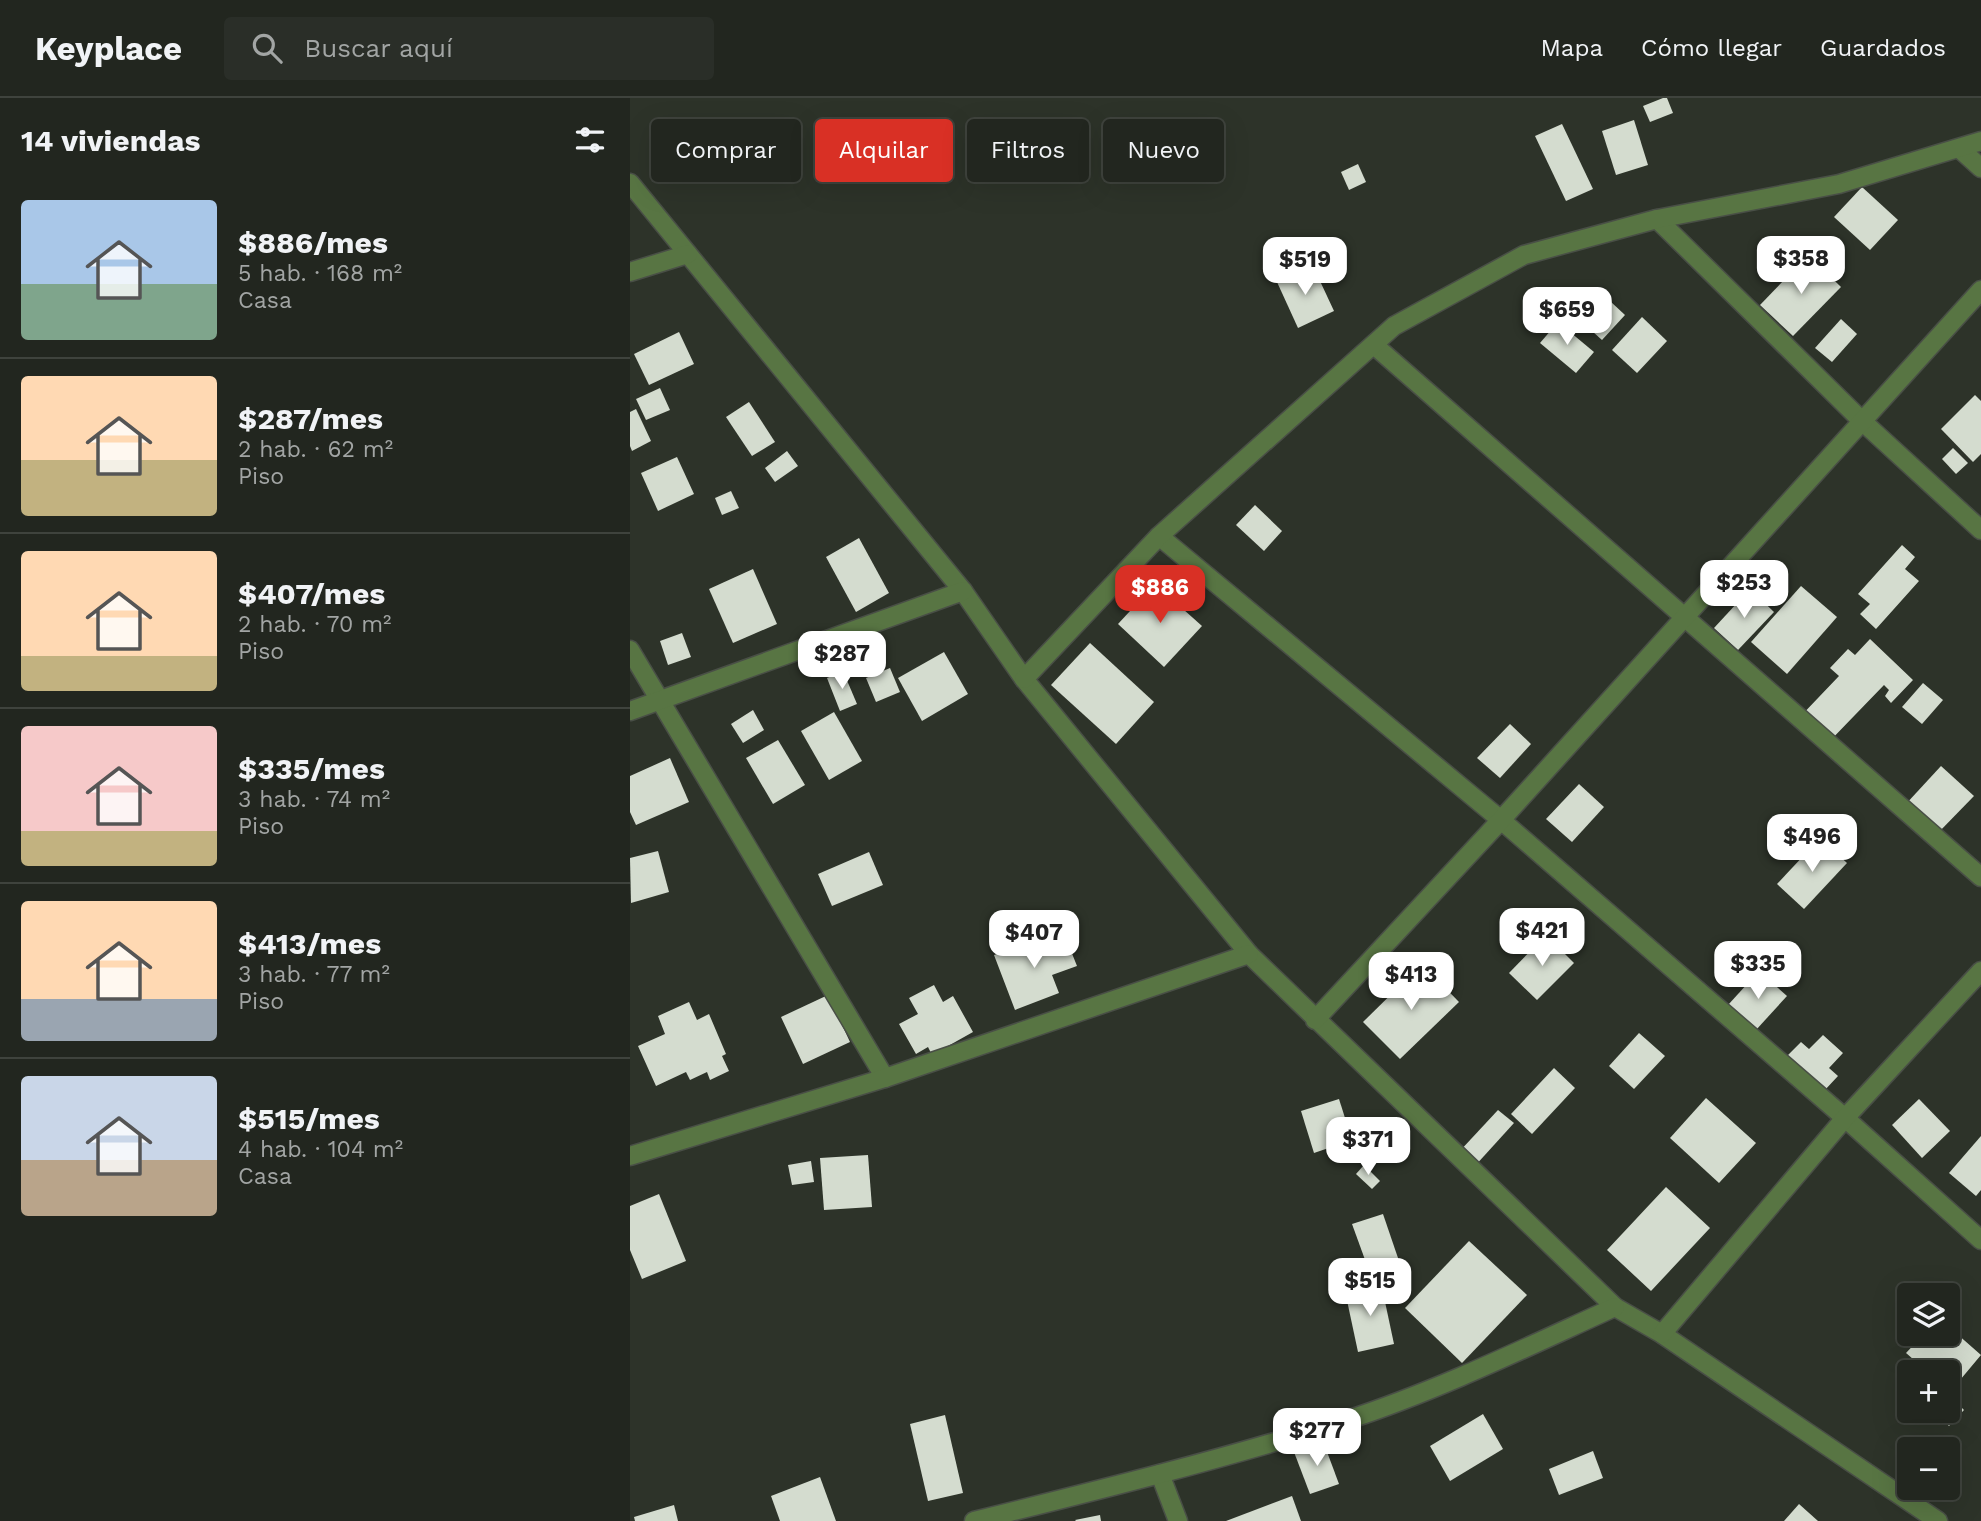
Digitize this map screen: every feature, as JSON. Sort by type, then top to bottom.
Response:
[{"type":"street","points":[[1024,679],[1159,536],[1394,326],[1524,255],[1657,219],[1839,184],[1981,141]]},
{"type":"street","points":[[1960,149],[1981,168]]},
{"type":"street","points":[[630,183],[963,591],[1024,679],[1249,954],[1615,1307],[1662,1334],[1938,1521]]},
{"type":"street","points":[[1657,219],[1862,421],[1981,530]]},
{"type":"street","points":[[630,272],[688,254]]},
{"type":"street","points":[[1315,1020],[1501,820],[1981,290]]},
{"type":"street","points":[[1374,345],[1981,877]]},
{"type":"street","points":[[1159,536],[1501,820],[1845,1118],[1981,1240]]},
{"type":"street","points":[[630,711],[963,591]]},
{"type":"street","points":[[630,650],[885,1079]]},
{"type":"street","points":[[630,1156],[885,1079],[1249,954]]},
{"type":"street","points":[[1662,1334],[1845,1118],[1981,971]]},
{"type":"street","points":[[974,1521],[1160,1474],[1348,1419],[1468,1373],[1615,1307]]},
{"type":"street","points":[[1160,1474],[1178,1521]]},
{"type":"building","points":[[1667,98],[1673,113],[1650,122],[1643,106]]},
{"type":"building","points":[[1634,120],[1648,165],[1616,175],[1602,131]]},
{"type":"building","points":[[1562,124],[1593,189],[1566,201],[1535,136]]},
{"type":"building","points":[[1358,164],[1366,182],[1349,190],[1341,172]]},
{"type":"building","points":[[1862,187],[1898,220],[1870,250],[1834,217]]},
{"type":"building","points":[[1808,255],[1841,287],[1793,336],[1760,305]]},
{"type":"building","points":[[1313,266],[1334,311],[1298,328],[1277,282]]},
{"type":"building","points":[[1596,288],[1625,315],[1602,340],[1573,314]]},
{"type":"building","points":[[1642,317],[1667,341],[1637,373],[1612,350]]},
{"type":"building","points":[[1841,319],[1857,334],[1832,362],[1815,348]]},
{"type":"building","points":[[1558,322],[1594,352],[1576,373],[1540,343]]},
{"type":"building","points":[[679,332],[694,364],[649,385],[634,354]]},
{"type":"building","points":[[660,388],[670,410],[646,420],[636,399]]},
{"type":"building","points":[[1975,395],[1981,401],[1981,454],[1973,462],[1941,429]]},
{"type":"building","points":[[749,402],[775,442],[752,456],[726,417]]},
{"type":"building","points":[[636,409],[651,441],[632,451],[630,412]]},
{"type":"building","points":[[1953,448],[1968,463],[1956,474],[1942,459]]},
{"type":"building","points":[[787,451],[798,466],[775,482],[765,468]]},
{"type":"building","points":[[677,457],[694,494],[658,511],[641,473]]},
{"type":"building","points":[[731,491],[739,508],[722,515],[715,498]]},
{"type":"building","points":[[1255,505],[1282,531],[1264,551],[1236,525]]},
{"type":"building","points":[[859,538],[889,593],[856,612],[826,557]]},
{"type":"building","points":[[1902,545],[1915,557],[1905,569],[1919,581],[1876,629],[1860,614],[1870,604],[1858,594]]},
{"type":"building","points":[[753,569],[777,624],[733,643],[709,589]]},
{"type":"building","points":[[1155,584],[1202,626],[1164,667],[1118,624]]},
{"type":"building","points":[[1801,586],[1837,617],[1787,674],[1751,642]]},
{"type":"building","points":[[1750,589],[1774,612],[1738,650],[1714,628]]},
{"type":"building","points":[[682,633],[691,657],[668,665],[660,641]]},
{"type":"building","points":[[1870,639],[1913,680],[1891,703],[1885,696],[1889,690],[1884,685],[1825,746],[1797,720],[1839,676],[1830,668],[1848,649],[1855,655]]},
{"type":"building","points":[[1090,643],[1154,702],[1116,744],[1051,685]]},
{"type":"building","points":[[944,652],[968,694],[922,721],[898,678]]},
{"type":"building","points":[[890,668],[900,692],[876,702],[866,678]]},
{"type":"building","points":[[843,671],[857,704],[840,711],[827,678]]},
{"type":"building","points":[[1923,683],[1943,700],[1922,724],[1902,707]]},
{"type":"building","points":[[753,710],[764,730],[743,743],[731,724]]},
{"type":"building","points":[[834,712],[862,761],[829,780],[801,731]]},
{"type":"building","points":[[1510,724],[1531,744],[1500,778],[1477,758]]},
{"type":"building","points":[[778,740],[805,785],[773,804],[746,758]]},
{"type":"building","points":[[670,758],[689,802],[636,825],[630,812],[630,776]]},
{"type":"building","points":[[1941,766],[1974,796],[1937,834],[1905,805]]},
{"type":"building","points":[[1579,784],[1604,807],[1572,842],[1546,819]]},
{"type":"building","points":[[1820,838],[1847,863],[1804,909],[1777,884]]},
{"type":"building","points":[[658,851],[669,892],[631,903],[630,858]]},
{"type":"building","points":[[869,852],[883,885],[832,906],[818,874]]},
{"type":"building","points":[[1546,935],[1574,963],[1537,1000],[1509,973]]},
{"type":"building","points":[[1065,936],[1077,966],[1052,975],[1059,993],[1015,1010],[994,955],[1038,938],[1041,945]]},
{"type":"building","points":[[1422,964],[1459,1002],[1400,1059],[1363,1022]]},
{"type":"building","points":[[1759,971],[1787,996],[1756,1030],[1728,1005]]},
{"type":"building","points":[[934,985],[943,1002],[953,996],[973,1032],[932,1055],[928,1047],[916,1054],[899,1024],[918,1014],[909,998]]},
{"type":"building","points":[[828,995],[850,1042],[803,1064],[781,1017]]},
{"type":"building","points":[[689,1002],[697,1020],[709,1014],[726,1054],[722,1056],[729,1071],[710,1080],[707,1072],[690,1080],[686,1072],[656,1086],[638,1046],[665,1034],[658,1016]]},
{"type":"building","points":[[1639,1033],[1665,1056],[1634,1089],[1609,1066]]},
{"type":"building","points":[[1823,1035],[1843,1053],[1829,1068],[1838,1076],[1824,1091],[1786,1057],[1801,1042],[1809,1049]]},
{"type":"building","points":[[1554,1068],[1575,1088],[1532,1134],[1511,1114]]},
{"type":"building","points":[[1706,1098],[1756,1143],[1719,1183],[1670,1138]]},
{"type":"building","points":[[1339,1099],[1352,1140],[1314,1153],[1301,1111]]},
{"type":"building","points":[[1919,1099],[1950,1131],[1922,1158],[1892,1125]]},
{"type":"building","points":[[1498,1110],[1514,1123],[1474,1167],[1458,1153]]},
{"type":"building","points":[[1981,1136],[1981,1190],[1976,1196],[1949,1173]]},
{"type":"building","points":[[868,1155],[872,1207],[824,1210],[820,1158]]},
{"type":"building","points":[[811,1161],[814,1182],[792,1185],[788,1165]]},
{"type":"building","points":[[1364,1165],[1380,1181],[1372,1189],[1356,1174]]},
{"type":"building","points":[[1666,1187],[1710,1228],[1651,1291],[1607,1250]]},
{"type":"building","points":[[659,1194],[686,1261],[642,1279],[630,1250],[630,1206]]},
{"type":"building","points":[[1383,1214],[1398,1258],[1368,1268],[1352,1224]]},
{"type":"building","points":[[1469,1241],[1527,1295],[1462,1363],[1405,1308]]},
{"type":"building","points":[[1381,1283],[1394,1344],[1358,1352],[1345,1291]]},
{"type":"building","points":[[1960,1337],[1981,1355],[1960,1380],[1960,1360],[1914,1360],[1906,1353],[1913,1346],[1960,1346]]},
{"type":"building","points":[[1483,1414],[1503,1449],[1450,1481],[1430,1446]]},
{"type":"building","points":[[945,1415],[963,1493],[928,1501],[910,1424]]},
{"type":"building","points":[[1323,1441],[1339,1484],[1310,1494],[1294,1452]]},
{"type":"building","points":[[1593,1451],[1603,1478],[1559,1495],[1549,1469]]},
{"type":"building","points":[[820,1477],[836,1521],[780,1521],[771,1496]]},
{"type":"building","points":[[1292,1496],[1301,1521],[1226,1521]]},
{"type":"building","points":[[1799,1504],[1818,1521],[1784,1521]]},
{"type":"building","points":[[674,1505],[678,1521],[635,1521],[634,1517]]},
{"type":"building","points":[[1100,1515],[1101,1521],[1075,1520]]}]
